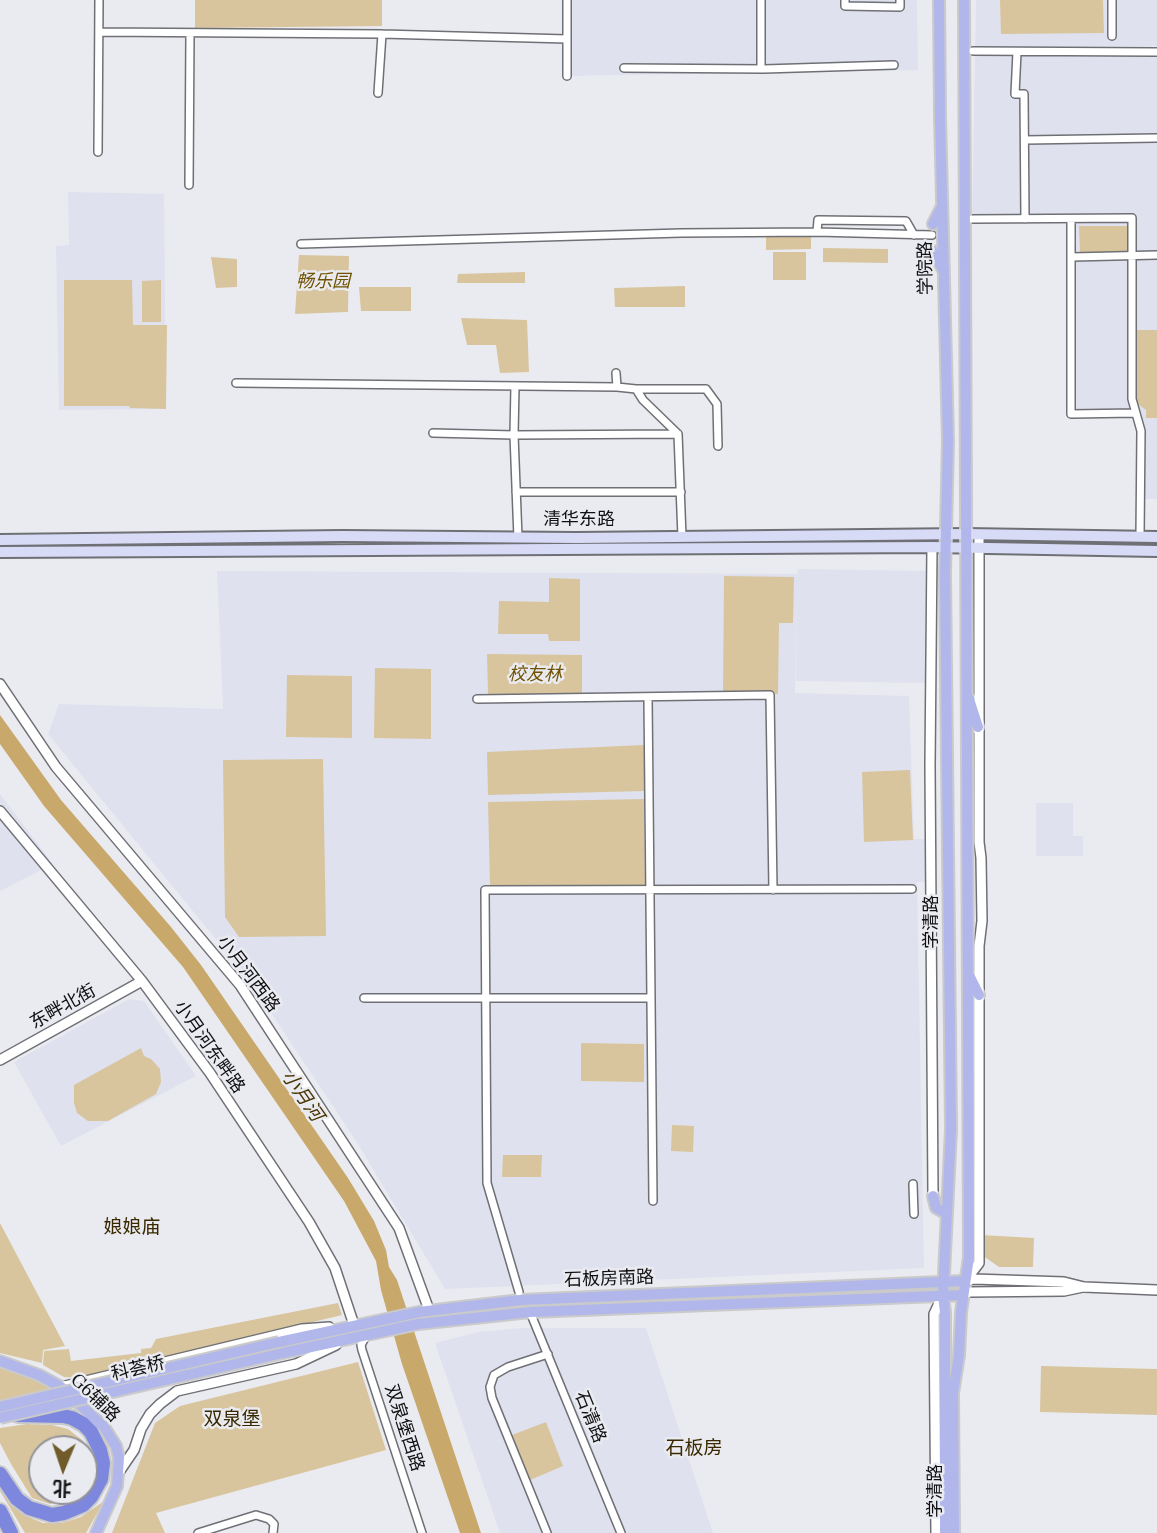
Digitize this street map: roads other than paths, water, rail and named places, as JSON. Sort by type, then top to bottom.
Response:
[{"type":"highway","points":[[0,1474],[18,1499],[29,1508],[52,1515],[83,1505],[97,1488],[103,1469],[96,1440],[83,1424],[72,1418],[51,1415],[7,1417]]},
{"type":"highway","points":[[0,1511],[11,1533]]},
{"type":"main road","name":"学院路","points":[[939,0],[948,441],[947,542]]},
{"type":"main road","points":[[964,0],[966,333],[973,534]]},
{"type":"main road","points":[[932,229],[942,205]]},
{"type":"main road","points":[[933,251],[943,271]]},
{"type":"main road","points":[[966,333],[972,312]]},
{"type":"main road","name":"清华东路","points":[[0,552],[932,547],[973,534],[1157,537]]},
{"type":"main road","name":"学清路","points":[[954,1533],[953,1393],[969,1257],[966,548],[973,534]]},
{"type":"main road","name":"清华东路","points":[[0,540],[682,537],[947,542],[966,548],[1157,551]]},
{"type":"main road","points":[[196,538],[196,553]]},
{"type":"main road","name":"学清路","points":[[946,1533],[943,1295],[951,1129],[947,542]]},
{"type":"main road","points":[[967,695],[978,727]]},
{"type":"main road","points":[[968,974],[979,995]]},
{"type":"main road","points":[[933,1196],[936,1208],[945,1213]]},
{"type":"main road","name":"石板房南路","points":[[283,1353],[353,1329],[367,1334],[379,1326],[413,1313],[521,1300],[965,1282]]},
{"type":"main road","name":"石板房南路","points":[[279,1342],[353,1329],[530,1312],[963,1295]]},
{"type":"main road","name":"科荟桥","points":[[0,1407],[279,1342]]},
{"type":"main road","name":"科荟桥","points":[[7,1417],[283,1353]]},
{"type":"main road","name":"G6辅路","points":[[0,1361],[29,1370],[61,1387],[104,1427],[116,1446],[120,1458],[114,1494],[96,1533]]},
{"type":"main road","points":[[935,1464],[945,1473]]},
{"type":"street","points":[[99,0],[99,152]]},
{"type":"street","points":[[567,76],[568,0]]},
{"type":"street","points":[[761,0],[761,69]]},
{"type":"street","points":[[845,0],[845,6],[900,7],[900,0]]},
{"type":"street","points":[[1112,0],[1112,36]]},
{"type":"street","points":[[99,32],[382,34],[567,39]]},
{"type":"street","points":[[189,186],[190,33]]},
{"type":"street","points":[[378,93],[382,34]]},
{"type":"street","points":[[974,51],[1157,52]]},
{"type":"street","points":[[1017,52],[1015,94],[1024,94],[1025,219]]},
{"type":"street","points":[[624,68],[761,69],[894,65]]},
{"type":"street","points":[[1025,140],[1157,138]]},
{"type":"street","points":[[972,219],[1132,218],[1132,399],[1141,431],[1140,537]]},
{"type":"street","points":[[1071,219],[1071,414],[1135,413]]},
{"type":"street","points":[[817,232],[818,220],[906,221],[914,234]]},
{"type":"street","points":[[301,244],[608,234],[914,234],[932,229]]},
{"type":"street","points":[[1072,257],[1157,256]]},
{"type":"street","points":[[616,373],[617,387]]},
{"type":"street","points":[[236,383],[706,388],[716,404],[718,446]]},
{"type":"street","points":[[515,386],[518,537]]},
{"type":"street","points":[[636,389],[643,400],[678,434],[682,537]]},
{"type":"street","points":[[433,433],[678,434]]},
{"type":"street","points":[[516,492],[681,492]]},
{"type":"street","name":"学清路","points":[[965,1282],[979,1264],[979,995],[982,908],[978,727],[979,548],[973,534]]},
{"type":"street","name":"学清路","points":[[932,547],[930,766],[933,1196]]},
{"type":"street","name":"小月河西路","points":[[0,684],[56,767],[240,985],[399,1228],[429,1310]]},
{"type":"street","points":[[477,699],[769,695],[773,890]]},
{"type":"street","points":[[648,698],[653,1200]]},
{"type":"street","name":"小月河东畔路","points":[[0,811],[142,981],[210,1073],[309,1222],[335,1268],[353,1329]]},
{"type":"street","points":[[519,1292],[487,1183],[485,890],[912,889]]},
{"type":"street","name":"东畔北街","points":[[0,1060],[142,981]]},
{"type":"street","points":[[364,998],[650,998]]},
{"type":"street","points":[[913,1184],[914,1214]]},
{"type":"street","points":[[965,1282],[974,1279],[1064,1282],[1084,1287],[1157,1290]]},
{"type":"street","points":[[963,1295],[969,1292],[1064,1291],[1084,1287]]},
{"type":"street","name":"学清路","points":[[936,1533],[934,1314],[943,1295]]},
{"type":"street","name":"石清路","points":[[530,1312],[621,1533]]},
{"type":"street","points":[[61,1387],[302,1329],[353,1329]]},
{"type":"street","points":[[119,1472],[134,1450],[141,1429],[150,1414],[177,1391],[296,1364],[353,1329]]},
{"type":"street","name":"双泉堡西路","points":[[367,1334],[361,1345],[362,1350],[422,1533]]},
{"type":"street","points":[[547,1533],[492,1398],[490,1387],[494,1376],[508,1367],[548,1354]]},
{"type":"street","points":[[198,1533],[257,1515],[274,1524],[273,1533]]},
{"type":"district","name":"娘娘庙","points":[[132,1228]]},
{"type":"district","name":"双泉堡","points":[[232,1420]]},
{"type":"district","name":"石板房","points":[[694,1449]]},
{"type":"park label","name":"畅乐园","points":[[323,282]]},
{"type":"park label","name":"校友林","points":[[535,675]]},
{"type":"water label","name":"小月河","points":[[302,1096]]}]
